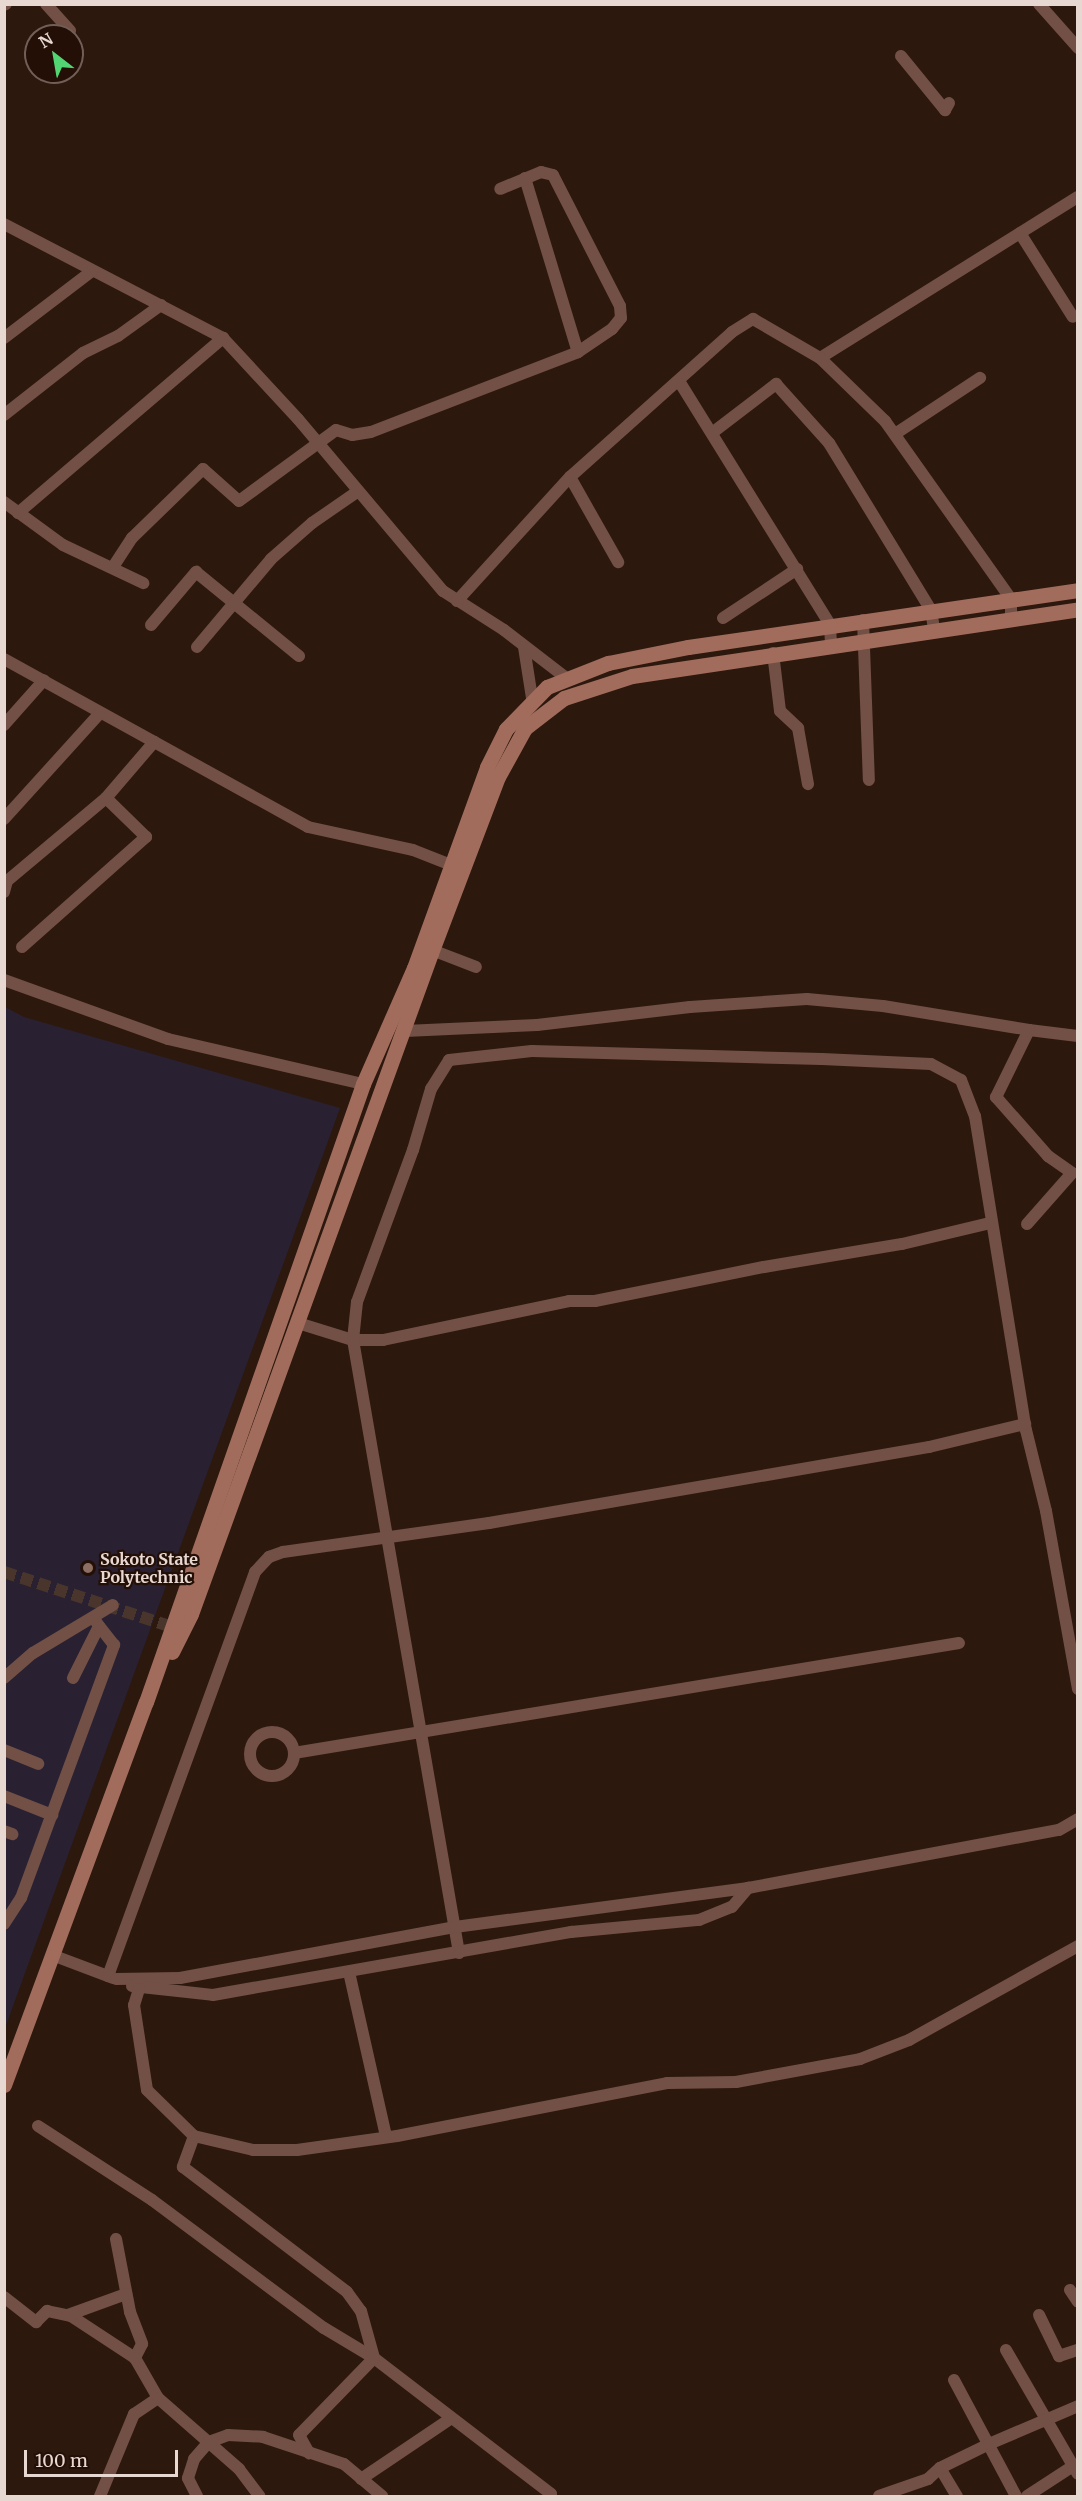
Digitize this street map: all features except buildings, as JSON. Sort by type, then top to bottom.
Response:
[{"type":"street","points":[[46,4],[64,24]]},
{"type":"street","points":[[1040,4],[1077,48]]},
{"type":"street","points":[[901,56],[945,110],[949,103]]},
{"type":"street","points":[[112,567],[132,538],[203,470],[239,501],[316,442],[336,430],[351,435],[371,432],[578,352],[618,324],[620,306],[553,175],[545,172],[500,189]]},
{"type":"street","points":[[525,178],[578,352]]},
{"type":"street","points":[[820,358],[1077,197]]},
{"type":"street","points":[[4,224],[223,338],[316,442],[443,591],[504,630],[565,677]]},
{"type":"street","points":[[1020,233],[1073,317]]},
{"type":"street","points":[[4,338],[92,271]]},
{"type":"street","points":[[4,416],[83,353],[118,336],[161,305]]},
{"type":"street","points":[[457,601],[570,477],[743,322],[753,319],[820,358],[895,434],[1011,599],[1011,617]]},
{"type":"street","points":[[18,513],[223,338]]},
{"type":"street","points":[[895,434],[980,378]]},
{"type":"street","points":[[679,381],[830,625],[831,644]]},
{"type":"street","points":[[712,433],[776,384],[829,443],[931,610],[934,628]]},
{"type":"street","points":[[570,477],[618,562]]},
{"type":"street","points":[[197,647],[271,559],[312,523],[357,492]]},
{"type":"street","points":[[4,502],[63,545],[143,583]]},
{"type":"street","points":[[723,618],[797,569]]},
{"type":"street","points":[[151,626],[196,572],[299,656]]},
{"type":"street","points":[[4,2085],[146,1702],[363,1084],[414,968],[496,745],[517,713],[532,698],[565,677],[642,655],[863,620],[1077,590]]},
{"type":"street","points":[[146,1702],[191,1614],[405,1031],[432,950],[498,777],[518,739],[535,717],[564,698],[605,682],[934,628],[1077,609]]},
{"type":"street","points":[[863,620],[869,780]]},
{"type":"street","points":[[524,647],[532,698]]},
{"type":"street","points":[[773,653],[780,711],[798,728],[808,784]]},
{"type":"street","points":[[4,659],[308,827],[412,849],[451,865]]},
{"type":"street","points":[[4,724],[44,680]]},
{"type":"street","points":[[4,819],[100,713]]},
{"type":"street","points":[[4,892],[7,881],[28,860],[106,798],[153,742]]},
{"type":"street","points":[[22,947],[146,837],[106,798]]},
{"type":"street","points":[[432,950],[476,967]]},
{"type":"street","points":[[4,980],[168,1039],[363,1084]]},
{"type":"street","points":[[405,1031],[537,1025],[690,1006],[807,999],[883,1006],[1077,1036]]},
{"type":"street","points":[[1027,1224],[1075,1170],[1048,1156],[996,1097],[1029,1030]]},
{"type":"street","points":[[459,1953],[353,1340],[357,1302],[413,1150],[431,1089],[449,1060],[472,1055],[532,1051],[931,1064],[952,1073],[968,1093],[982,1156],[990,1223],[1025,1424],[1046,1511],[1077,1689]]},
{"type":"street","points":[[298,1323],[353,1340],[383,1340],[569,1301],[596,1301],[764,1267],[902,1244],[990,1223]]},
{"type":"street","points":[[112,1977],[258,1566],[283,1551],[387,1534],[500,1521],[929,1447],[1025,1424]]},
{"type":"street","points":[[4,1678],[33,1653],[96,1621],[113,1605]]},
{"type":"street","points":[[73,1678],[96,1621]]},
{"type":"street","points":[[4,1924],[21,1898],[114,1645],[96,1621]]},
{"type":"street","points":[[294,1753],[420,1730],[597,1705],[959,1642]]},
{"type":"street","points":[[4,1750],[38,1764]]},
{"type":"street","points":[[4,1796],[52,1815]]},
{"type":"street","points":[[112,1977],[180,1978],[455,1927],[748,1888],[1059,1830],[1077,1819]]},
{"type":"street","points":[[52,1954],[139,1989],[213,1995],[571,1932],[699,1920],[732,1907],[748,1888]]},
{"type":"street","points":[[139,1989],[134,2005],[147,2090],[194,2136],[253,2150],[297,2150],[386,2136],[667,2083],[736,2082],[886,2052],[1077,1946]]},
{"type":"street","points":[[349,1972],[386,2136]]},
{"type":"street","points":[[38,2126],[152,2200],[324,2328],[374,2358],[450,2419],[551,2494],[549,2496]]},
{"type":"street","points":[[194,2136],[183,2167],[347,2292],[361,2311],[374,2358]]},
{"type":"street","points":[[116,2239],[126,2294],[142,2344],[135,2358]]},
{"type":"street","points":[[1070,2290],[1077,2302]]},
{"type":"street","points":[[68,2315],[126,2294]]},
{"type":"street","points":[[4,2297],[36,2322],[47,2310],[68,2315],[135,2358],[158,2398],[239,2469],[259,2496]]},
{"type":"street","points":[[1039,2315],[1059,2356],[1077,2350]]},
{"type":"street","points":[[1006,2350],[1075,2470],[1027,2496]]},
{"type":"street","points":[[309,2452],[299,2435],[374,2358]]},
{"type":"street","points":[[954,2380],[1016,2496]]},
{"type":"street","points":[[100,2496],[134,2414],[158,2398]]},
{"type":"street","points":[[879,2496],[928,2480],[940,2468],[1077,2406]]},
{"type":"street","points":[[361,2479],[450,2419]]},
{"type":"street","points":[[197,2496],[188,2478],[194,2459],[209,2442],[228,2435],[263,2437],[344,2464],[382,2496]]},
{"type":"street","points":[[940,2468],[957,2496]]},
{"type":"shaded area","name":"Sokoto State Polytechnic","points":[[5,1007],[24,1017],[340,1108],[5,2028]]},
{"type":"tunnel","points":[[4,1572],[172,1627]]},
{"type":"place","name":"Sokoto State Polytechnic","points":[[88,1568]]}]
